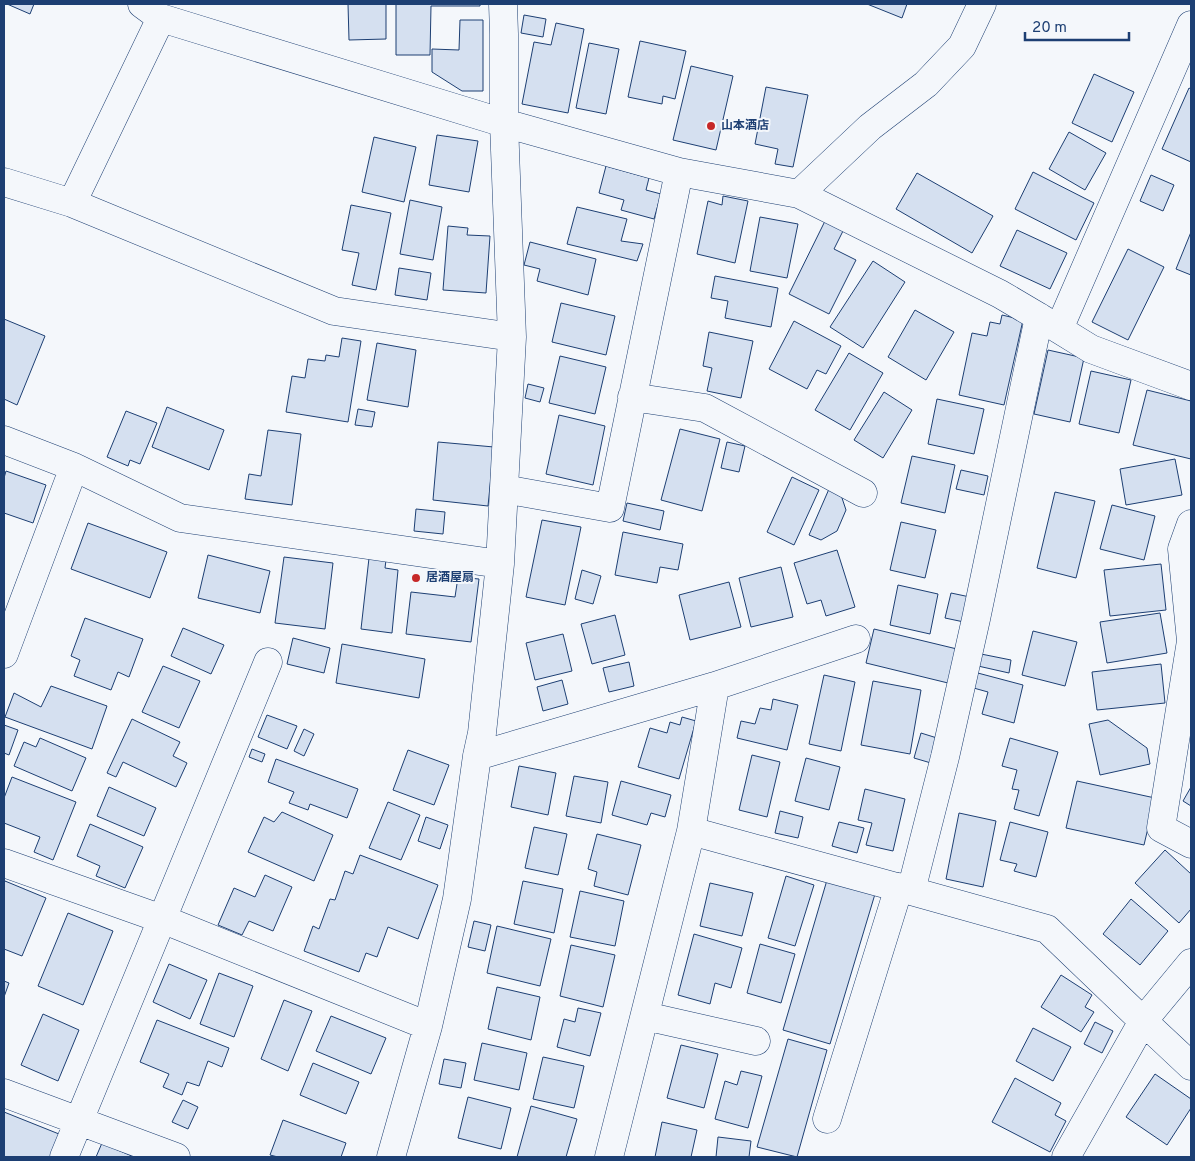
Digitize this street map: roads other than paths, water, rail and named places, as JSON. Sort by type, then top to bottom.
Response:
[{"type":"street","points":[[391,1157],[428,1026],[456,899],[482,733],[500,564],[512,337],[504,123],[503,4]]},
{"type":"street","points":[[799,194],[870,127],[926,84],[962,46],[982,4]]},
{"type":"street","points":[[72,203],[151,11],[504,123],[679,172],[799,194],[1000,294],[1091,349],[1191,386]]},
{"type":"street","points":[[827,1119],[905,889],[945,757],[976,619],[1049,323],[1191,25]]},
{"type":"street","points":[[504,489],[610,508],[679,172]]},
{"type":"street","points":[[4,182],[72,203],[334,311],[512,337]]},
{"type":"street","points":[[632,397],[705,408],[863,493]]},
{"type":"street","points":[[4,440],[74,467],[180,518],[500,564]]},
{"type":"street","points":[[4,654],[74,467]]},
{"type":"street","points":[[1191,524],[1182,549],[1191,636],[1161,828],[1191,844]]},
{"type":"street","points":[[477,756],[715,686],[856,639]]},
{"type":"street","points":[[64,1157],[268,662]]},
{"type":"street","points":[[609,1157],[691,831],[715,686]]},
{"type":"street","points":[[691,831],[1047,929],[1191,1066]]},
{"type":"street","points":[[4,863],[162,919],[428,1026]]},
{"type":"street","points":[[1066,1157],[1144,1021],[1191,963]]},
{"type":"street","points":[[645,1016],[756,1041]]},
{"type":"street","points":[[4,1093],[176,1157]]},
{"type":"place","name":"山本酒店","points":[[711,126]]},
{"type":"place","name":"居酒屋扇","points":[[416,578]]}]
